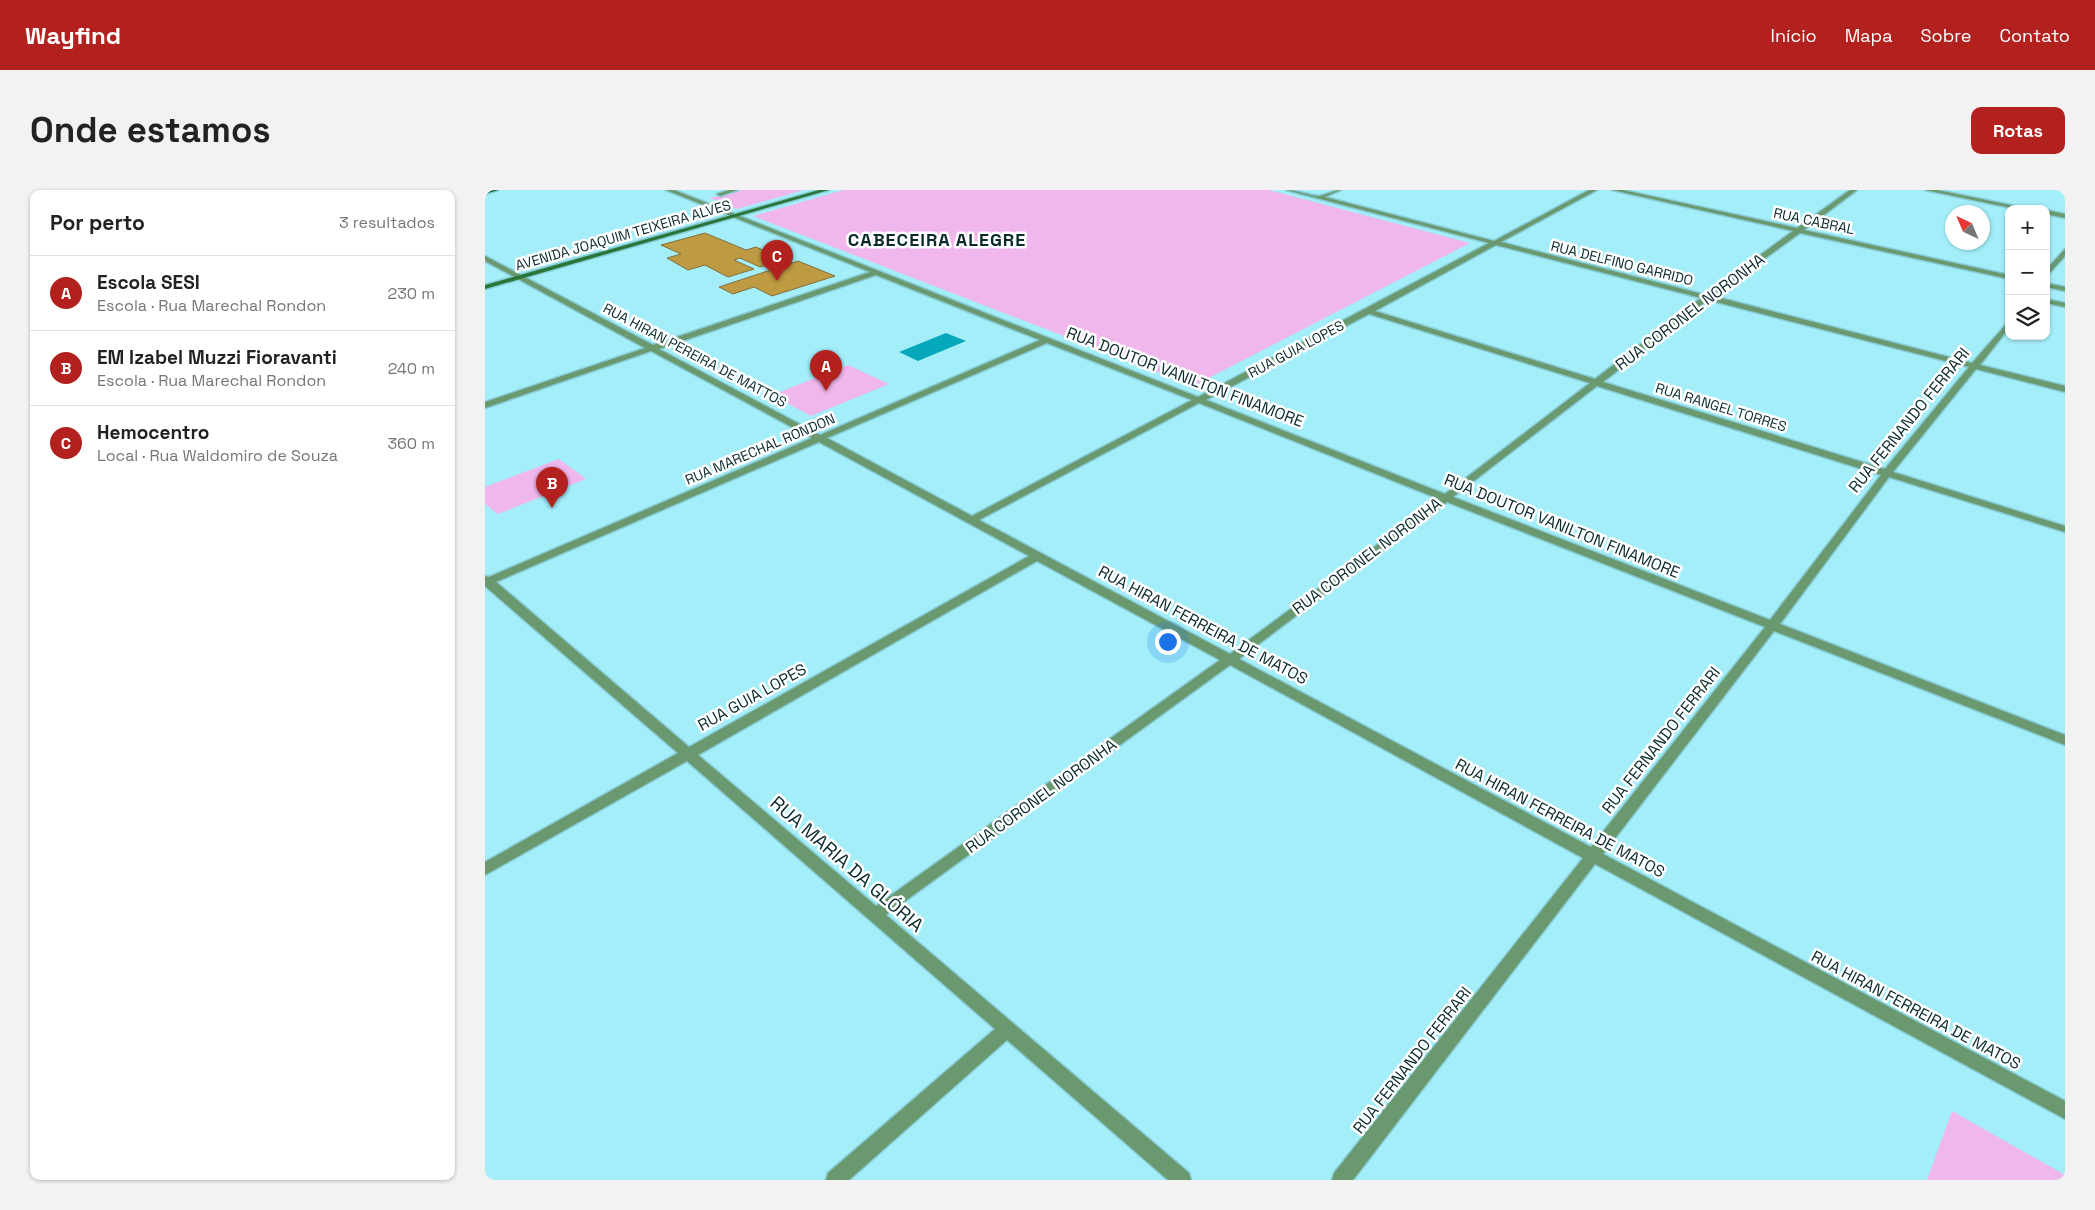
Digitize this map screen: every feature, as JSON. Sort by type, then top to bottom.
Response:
[{"type":"main road","points":[[485,192],[495,190]]},
{"type":"street","name":"RUA DOUTOR VANILTON FINAMORE","points":[[669,190],[1446,498],[2065,740]]},
{"type":"street","name":"AVENIDA JOAQUIM TEIXEIRA ALVES","points":[[485,287],[827,190]]},
{"type":"street","name":"RUA DELFINO GARRIDO","points":[[1289,190],[2065,389]]},
{"type":"street","points":[[1319,198],[1338,190]]},
{"type":"street","name":"RUA GUIA LOPES","points":[[971,520],[1594,190]]},
{"type":"street","name":"RUA CABRAL","points":[[1615,190],[2005,276]]},
{"type":"street","name":"RUA CORONEL NORONHA","points":[[875,915],[1229,660],[1446,498],[1707,297],[1854,190]]},
{"type":"street","points":[[1928,190],[2006,205]]},
{"type":"street","points":[[2050,213],[2065,216]]},
{"type":"street","points":[[2050,270],[2065,251]]},
{"type":"street","name":"RUA HIRAN PEREIRA DE MATTOS","points":[[485,258],[971,520]]},
{"type":"street","points":[[485,405],[877,272]]},
{"type":"street","points":[[2050,286],[2065,289]]},
{"type":"street","name":"RUA RANGEL TORRES","points":[[1368,311],[2065,529]]},
{"type":"street","name":"RUA FERNANDO FERRARI","points":[[1341,1180],[1594,856],[1887,474],[2005,328]]},
{"type":"street","name":"RUA MARECHAL RONDON","points":[[486,581],[1047,340]]},
{"type":"street","name":"RUA HIRAN FERREIRA DE MATOS","points":[[971,520],[2065,1110]]},
{"type":"street","name":"RUA GUIA LOPES","points":[[485,869],[1037,556]]},
{"type":"street","name":"RUA MARIA DA GLÓRIA","points":[[486,581],[1182,1180]]},
{"type":"street","points":[[835,1180],[1007,1029]]},
{"type":"lane","points":[[720,194],[735,190]]},
{"type":"lane","points":[[2050,302],[2065,306]]},
{"type":"shaded area","points":[[741,190],[804,190],[737,209],[710,198]]},
{"type":"shaded area","points":[[843,190],[1269,190],[1470,243],[1193,386],[753,216]]},
{"type":"shaded area","points":[[848,365],[889,384],[811,416],[772,395]]},
{"type":"shaded area","points":[[559,459],[586,479],[498,514],[485,504],[485,487]]},
{"type":"shaded area","points":[[1952,1111],[2065,1175],[2065,1180],[1927,1180]]},
{"type":"water","points":[[946,333],[966,341],[918,361],[899,352]]},
{"type":"building","points":[[705,233],[746,250],[756,247],[786,260],[760,267],[740,258],[734,260],[754,269],[728,277],[705,265],[688,270],[667,258],[681,254],[661,245]]},
{"type":"building","points":[[798,261],[835,276],[772,296],[754,287],[733,294],[719,287]]},
{"type":"place","name":"Hemocentro","points":[[777,281]]},
{"type":"place","name":"Escola SESI","points":[[826,391]]},
{"type":"place","name":"EM Izabel Muzzi Fioravanti","points":[[552,508]]},
{"type":"district","name":"CABECEIRA ALEGRE","points":[[937,239]]}]
